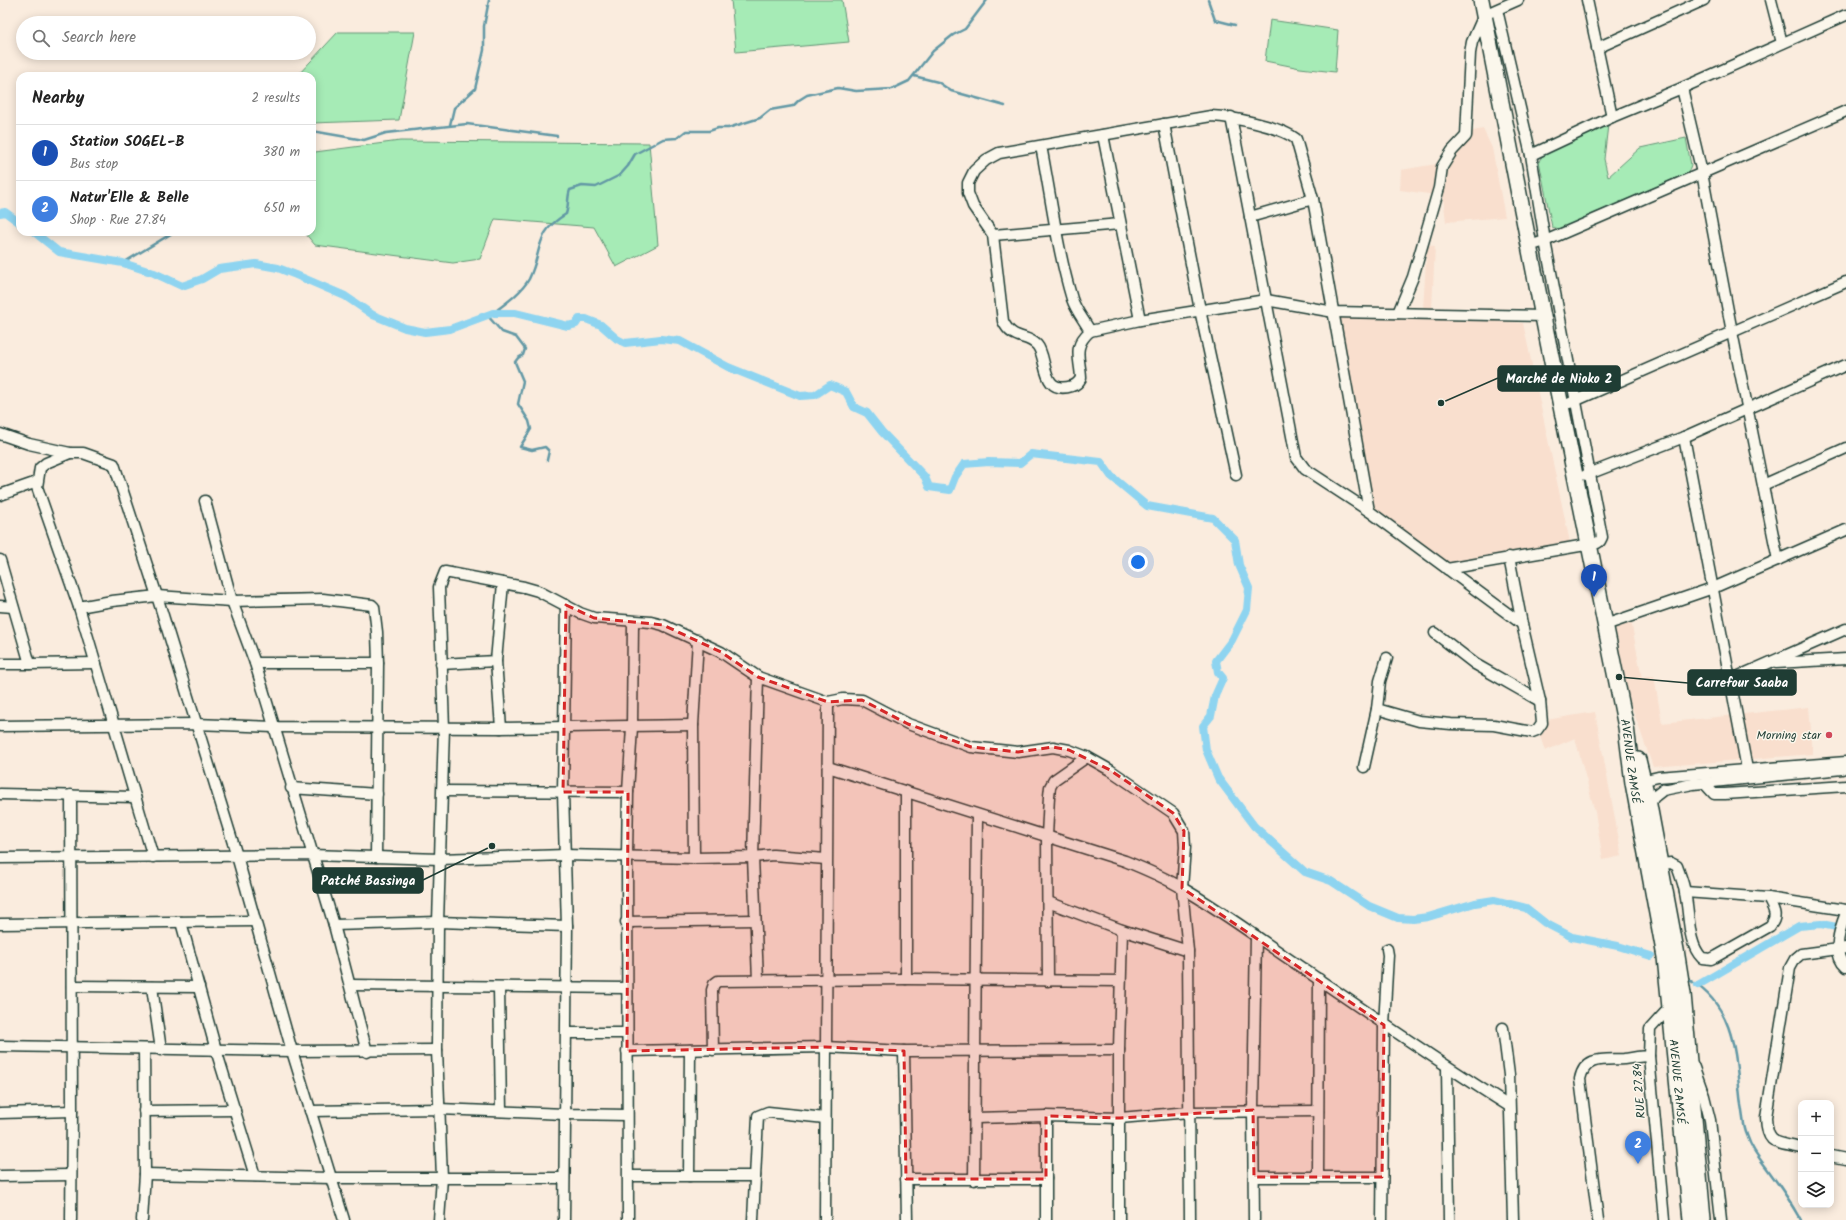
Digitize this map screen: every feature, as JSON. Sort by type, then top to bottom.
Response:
[{"type":"highway","name":"AVENUE ZAMSÉ","points":[[1481,0],[1490,13],[1529,246],[1561,407],[1583,476],[1589,544],[1638,781],[1662,937],[1691,1220]]},
{"type":"highway","name":"AVENUE ZAMSÉ","points":[[1638,781],[1649,805],[1678,957],[1704,1220]]},
{"type":"street","points":[[1398,313],[1413,277],[1438,188],[1442,167],[1452,151],[1466,136],[1470,53],[1472,42],[1490,13],[1518,0]]},
{"type":"street","points":[[1587,0],[1612,117]]},
{"type":"street","points":[[1597,48],[1704,0]]},
{"type":"street","points":[[1771,0],[1782,43]]},
{"type":"street","points":[[1490,13],[1531,155],[1545,241],[1576,401],[1583,476],[1684,437],[1846,366]]},
{"type":"street","points":[[1531,155],[1612,117],[1682,88],[1846,15]]},
{"type":"street","points":[[1682,88],[1702,173],[1747,409],[1778,560]]},
{"type":"street","points":[[1529,246],[1545,241],[1846,111]]},
{"type":"street","points":[[1369,511],[1334,312],[1313,199],[1296,139],[1288,133],[1231,117],[1211,116],[999,153],[986,160],[974,171],[968,183],[968,193],[974,206],[993,234],[1006,328],[1015,335],[1035,344],[1038,347],[1049,380],[1054,384],[1063,387],[1071,386],[1079,382],[1081,378],[1078,344],[1090,331],[1140,320],[1266,300],[1334,312],[1543,316]]},
{"type":"street","points":[[1231,117],[1296,457],[1305,469],[1312,475],[1369,511],[1522,624]]},
{"type":"street","points":[[1164,124],[1200,310],[1236,475]]},
{"type":"street","points":[[1103,135],[1140,320]]},
{"type":"street","points":[[1041,146],[1057,230],[1073,299],[1078,312],[1090,331]]},
{"type":"street","points":[[1250,217],[1313,199]]},
{"type":"street","points":[[993,234],[1120,224]]},
{"type":"street","points":[[1561,407],[1846,282]]},
{"type":"street","points":[[0,434],[29,444],[70,454]]},
{"type":"street","points":[[1684,437],[1747,769]]},
{"type":"street","points":[[1762,485],[1846,448]]},
{"type":"street","points":[[153,857],[79,607],[37,487],[40,468],[46,463],[70,454],[83,453],[114,464],[157,596],[237,856],[254,922],[330,1178],[344,1220]]},
{"type":"street","points":[[0,496],[37,482]]},
{"type":"street","points":[[205,501],[232,601],[254,663],[311,855],[334,925],[351,985],[367,1052]]},
{"type":"street","points":[[1605,625],[1712,588],[1846,530]]},
{"type":"street","points":[[1447,568],[1589,544]]},
{"type":"street","points":[[1377,709],[1419,721],[1451,724],[1494,725],[1532,732],[1537,730],[1542,723],[1540,701],[1522,624],[1509,557]]},
{"type":"street","points":[[0,560],[30,664]]},
{"type":"street","points":[[440,1220],[442,1178],[437,1050],[438,922],[444,728],[439,587],[445,572],[538,591],[594,618],[633,622],[651,622],[663,625],[698,640],[737,662],[758,677],[828,702],[843,699],[862,700],[908,724],[971,747],[1018,752],[1053,747],[1069,750],[1087,757],[1110,770],[1173,813],[1184,831],[1185,846],[1182,888],[1188,951],[1190,1220]]},
{"type":"street","points":[[501,728],[496,661],[503,583]]},
{"type":"street","points":[[79,607],[112,601],[157,596],[232,601],[324,598],[370,603],[374,607],[375,612],[378,663],[376,857]]},
{"type":"street","points":[[564,1220],[567,926],[563,792],[566,605]]},
{"type":"street","points":[[0,606],[13,607]]},
{"type":"street","points":[[628,1220],[629,1176],[626,1033],[626,922],[628,792],[632,727],[633,622]]},
{"type":"street","points":[[1730,680],[1846,629]]},
{"type":"street","points":[[1435,633],[1475,664],[1540,701]]},
{"type":"street","points":[[694,858],[693,725],[698,640]]},
{"type":"street","points":[[1364,767],[1377,709],[1380,681],[1387,658]]},
{"type":"street","points":[[1768,664],[1846,659]]},
{"type":"street","points":[[441,664],[496,661]]},
{"type":"street","points":[[0,664],[96,663]]},
{"type":"street","points":[[254,663],[378,663]]},
{"type":"street","points":[[758,677],[753,857],[758,980]]},
{"type":"street","points":[[825,1220],[825,981],[828,702]]},
{"type":"street","points":[[0,726],[196,724],[273,727],[501,728],[693,725]]},
{"type":"street","points":[[1048,981],[1047,836],[1050,787],[1054,780],[1087,757]]},
{"type":"street","points":[[1638,781],[1658,777],[1846,762]]},
{"type":"street","points":[[828,767],[1125,861],[1157,874],[1182,888],[1256,936],[1384,1025],[1509,1106]]},
{"type":"street","points":[[1649,805],[1654,797],[1663,790],[1704,783],[1846,768]]},
{"type":"street","points":[[1704,783],[1714,794],[1846,786]]},
{"type":"street","points":[[291,788],[377,794]]},
{"type":"street","points":[[443,791],[628,792]]},
{"type":"street","points":[[906,792],[906,979]]},
{"type":"street","points":[[0,794],[135,796]]},
{"type":"street","points":[[71,795],[71,1220]]},
{"type":"street","points":[[974,1180],[977,815]]},
{"type":"street","points":[[0,858],[311,855],[440,859],[565,855],[694,858],[753,857],[773,855],[826,859]]},
{"type":"street","points":[[1661,864],[1671,863],[1677,866],[1685,892],[1691,934],[1696,952],[1702,958],[1711,959],[1770,926],[1775,920],[1776,914],[1768,898]]},
{"type":"street","points":[[1685,892],[1768,898],[1846,911],[1838,935],[1842,948],[1842,964],[1846,967]]},
{"type":"street","points":[[1048,902],[1122,930],[1188,951]]},
{"type":"street","points":[[626,922],[755,920]]},
{"type":"street","points":[[181,922],[216,1050],[255,1176]]},
{"type":"street","points":[[0,924],[254,922]]},
{"type":"street","points":[[334,925],[438,922],[567,926]]},
{"type":"street","points":[[1119,1220],[1119,1050],[1122,930]]},
{"type":"street","points":[[1254,1220],[1253,1110],[1256,936]]},
{"type":"street","points":[[1798,1147],[1774,1142],[1770,1138],[1767,1130],[1766,1117],[1790,968],[1795,959],[1801,954],[1842,948]]},
{"type":"street","points":[[1382,1220],[1384,1025],[1388,985],[1387,949]]},
{"type":"street","points":[[713,1050],[712,990],[714,984],[718,981],[906,979],[975,981],[1120,981]]},
{"type":"street","points":[[1318,1176],[1319,979]]},
{"type":"street","points":[[351,985],[499,988],[626,988]]},
{"type":"street","points":[[72,986],[199,987]]},
{"type":"street","points":[[152,987],[161,1050]]},
{"type":"street","points":[[499,988],[501,1111]]},
{"type":"street","name":"RUE 27.84","points":[[1664,1220],[1649,1056],[1650,1029],[1670,1007]]},
{"type":"street","points":[[1503,1028],[1508,1063],[1513,1220]]},
{"type":"street","points":[[566,1033],[626,1033]]},
{"type":"street","points":[[0,1046],[161,1050],[367,1052],[437,1050]]},
{"type":"street","points":[[627,1051],[825,1047],[904,1051],[1119,1050]]},
{"type":"street","points":[[142,1220],[145,1174],[144,1049]]},
{"type":"street","points":[[689,1176],[690,1050]]},
{"type":"street","points":[[1688,1050],[1704,1096],[1710,1120],[1721,1220]]},
{"type":"street","points":[[904,1051],[907,1220]]},
{"type":"street","points":[[1598,1220],[1580,1079],[1581,1072],[1592,1062],[1600,1059],[1624,1059],[1649,1056]]},
{"type":"street","points":[[1447,1067],[1448,1220]]},
{"type":"street","points":[[310,1111],[439,1109],[565,1114],[627,1114]]},
{"type":"street","points":[[144,1111],[235,1110]]},
{"type":"street","points":[[975,1118],[1046,1116],[1120,1118],[1189,1112],[1253,1110],[1318,1111]]},
{"type":"street","points":[[0,1113],[72,1111]]},
{"type":"street","points":[[753,1220],[758,1116],[768,1112],[825,1118]]},
{"type":"street","points":[[1046,1116],[1046,1220]]},
{"type":"street","points":[[1834,1157],[1846,1159]]},
{"type":"street","points":[[145,1174],[330,1178],[564,1178]]},
{"type":"street","points":[[0,1176],[70,1175]]},
{"type":"street","points":[[629,1176],[755,1176]]},
{"type":"street","points":[[1254,1177],[1382,1177]]},
{"type":"street","points":[[906,1180],[1046,1179]]},
{"type":"highlighted area","points":[[566,605],[594,618],[663,625],[721,652],[758,677],[828,702],[862,700],[908,724],[971,747],[1018,752],[1053,747],[1069,750],[1110,770],[1173,813],[1184,831],[1182,888],[1384,1025],[1382,1177],[1254,1177],[1253,1110],[1120,1118],[1046,1116],[1046,1179],[906,1179],[904,1051],[825,1047],[627,1051],[628,792],[563,792]]},
{"type":"shaded area","points":[[1483,129],[1492,148],[1505,217],[1446,222],[1443,196],[1400,190],[1401,170],[1448,162],[1453,150],[1473,131]]},
{"type":"shaded area","points":[[1427,245],[1435,246],[1432,309],[1423,309]]},
{"type":"shaded area","points":[[1332,310],[1523,323],[1571,547],[1447,571],[1374,520]]},
{"type":"shaded area","points":[[1630,616],[1642,678],[1654,676],[1662,723],[1809,707],[1813,754],[1653,767],[1629,699],[1612,623]]},
{"type":"shaded area","points":[[1595,712],[1622,856],[1603,860],[1595,812],[1575,738],[1545,751],[1539,733],[1546,720]]},
{"type":"green space","points":[[731,0],[842,0],[849,42],[736,52]]},
{"type":"green space","points":[[1270,20],[1338,30],[1335,72],[1300,68],[1265,61]]},
{"type":"green space","points":[[338,32],[415,32],[399,120],[316,123],[316,72],[301,72],[312,60],[316,60],[316,56]]},
{"type":"green space","points":[[1608,125],[1604,159],[1608,177],[1640,148],[1686,138],[1691,165],[1688,173],[1559,229],[1552,227],[1539,161],[1543,155]]},
{"type":"green space","points":[[400,141],[649,143],[658,245],[616,267],[594,227],[495,219],[480,259],[453,263],[315,245],[307,236],[316,236],[316,152]]},
{"type":"waterway","points":[[450,125],[454,108],[475,89],[484,50],[484,26],[489,0]]},
{"type":"waterway","points":[[493,313],[508,302],[526,284],[533,269],[544,235],[556,221],[566,214],[570,190],[582,186],[596,187],[620,175],[628,166],[635,154],[663,139],[677,138],[686,131],[709,131],[718,128],[728,128],[760,118],[770,110],[793,106],[807,95],[838,88],[856,91],[892,89],[909,81],[933,51],[953,35],[965,29],[987,0]]},
{"type":"waterway","points":[[1208,0],[1215,20],[1235,25]]},
{"type":"waterway","points":[[914,76],[938,82],[951,91],[1005,106]]},
{"type":"waterway","points":[[316,132],[364,140],[386,133],[467,124],[557,136]]},
{"type":"waterway","points":[[0,213],[5,212],[16,220]]},
{"type":"waterway","points":[[39,236],[59,252],[123,263],[154,273],[182,286],[202,279],[219,269],[256,264],[278,268],[345,296],[373,315],[405,328],[425,332],[450,329],[493,313],[515,313],[568,326],[576,324],[579,319],[586,319],[601,325],[617,339],[625,343],[661,339],[680,341],[728,367],[800,396],[815,395],[830,385],[846,392],[854,407],[867,413],[882,432],[925,477],[929,487],[950,490],[955,477],[964,464],[989,462],[1020,463],[1031,454],[1101,462],[1111,476],[1147,506],[1213,518],[1235,540],[1239,565],[1249,588],[1247,610],[1232,640],[1216,661],[1218,672],[1223,678],[1215,696],[1211,716],[1203,726],[1206,750],[1218,778],[1254,826],[1305,872],[1331,881],[1369,906],[1398,918],[1413,919],[1428,917],[1475,903],[1494,900],[1526,908],[1545,923],[1572,937],[1618,946],[1651,956]]},
{"type":"waterway","points":[[123,263],[167,236]]},
{"type":"waterway","points":[[487,315],[502,332],[516,337],[525,349],[523,355],[515,362],[523,381],[518,404],[529,421],[531,429],[520,447],[532,450],[545,447],[549,451],[547,460]]},
{"type":"waterway","points":[[1698,985],[1799,926],[1821,924],[1842,928]]},
{"type":"waterway","points":[[1691,981],[1706,992],[1717,1005],[1725,1020],[1735,1052],[1743,1120],[1749,1141],[1754,1151],[1783,1191],[1801,1220]]},
{"type":"place","name":"Marché de Nioko 2","points":[[1441,403]]},
{"type":"place","name":"Station SOGEL-B","points":[[1594,597]]},
{"type":"place","name":"Carrefour Saaba","points":[[1619,677]]},
{"type":"place","name":"Morning star","points":[[1829,735]]},
{"type":"place","name":"Patché Bassinga","points":[[492,846]]},
{"type":"place","name":"Natur'Elle & Belle","points":[[1638,1164]]}]
